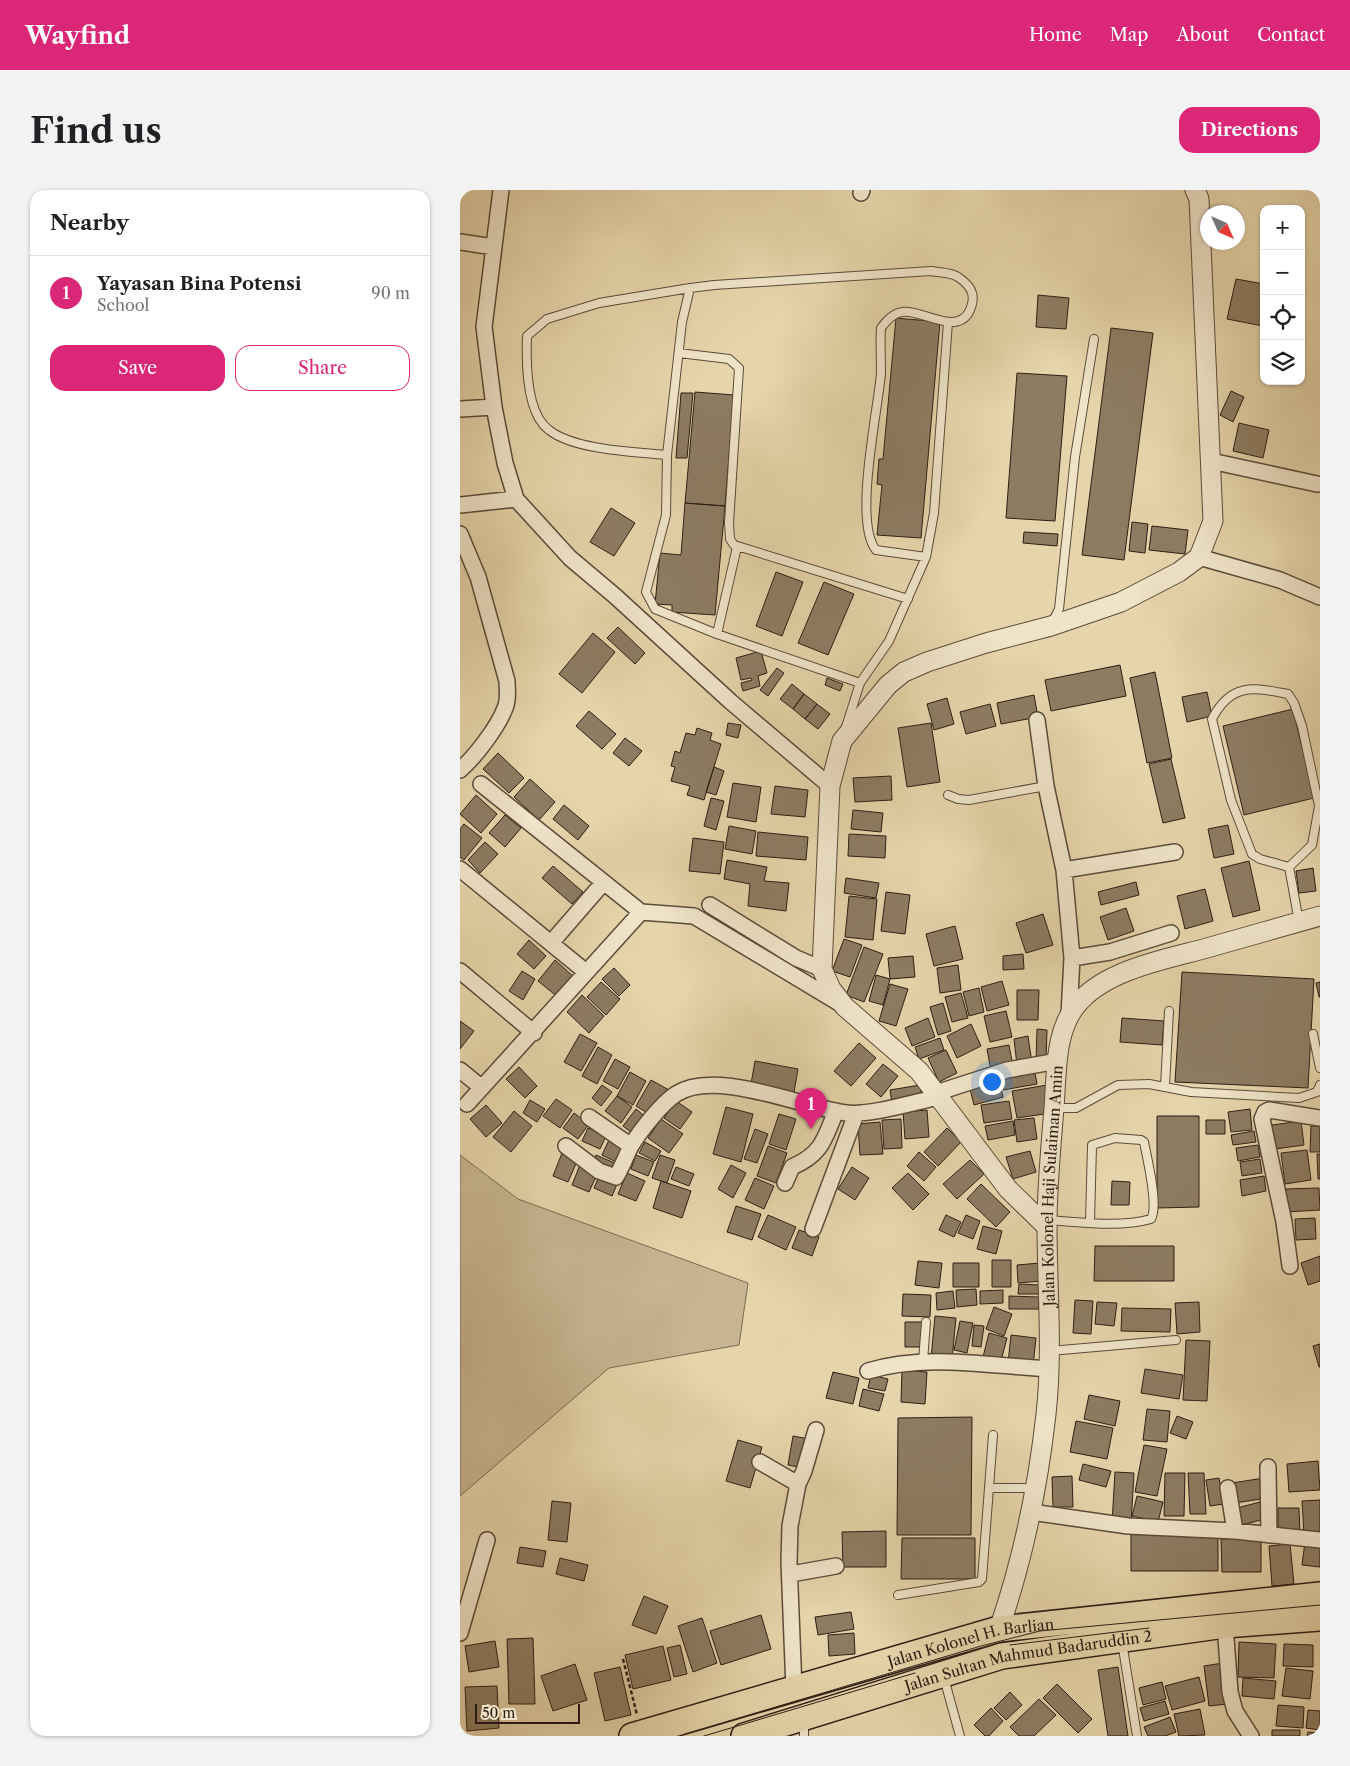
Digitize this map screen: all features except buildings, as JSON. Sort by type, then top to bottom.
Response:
[{"type":"highway","name":"Jalan Kolonel H. Barlian","points":[[637,1734],[999,1629],[1320,1595]]},
{"type":"highway","name":"Jalan Sultan Mahmud Badaruddin 2","points":[[744,1736],[804,1727],[943,1674],[1002,1656],[1122,1641],[1225,1625],[1320,1618]]},
{"type":"street","points":[[501,190],[484,327],[494,407],[505,463],[516,499],[570,558],[615,596],[731,702],[830,786]]},
{"type":"street","points":[[845,1007],[831,989],[822,969],[830,786],[842,741],[888,685],[904,672],[986,642],[1051,626],[1121,602],[1179,572],[1199,557],[1213,521],[1211,461],[1206,404],[1199,193]]},
{"type":"street","points":[[460,242],[494,247]]},
{"type":"street","points":[[460,409],[494,407]]},
{"type":"street","points":[[1211,461],[1317,484]]},
{"type":"street","points":[[460,505],[516,499]]},
{"type":"street","points":[[460,534],[478,577],[507,680],[508,693],[506,708],[469,762],[460,770]]},
{"type":"street","points":[[1199,557],[1280,580],[1320,597]]},
{"type":"street","points":[[1037,720],[1046,786],[1064,870],[1072,958],[1069,1015]]},
{"type":"street","points":[[481,784],[641,912],[694,916],[845,1007],[919,1071],[1008,1189],[1047,1224]]},
{"type":"street","points":[[1064,870],[1175,852]]},
{"type":"street","points":[[460,869],[586,972]]},
{"type":"street","points":[[551,943],[603,883]]},
{"type":"street","points":[[710,905],[796,958],[822,969]]},
{"type":"street","points":[[467,1104],[534,1033],[641,912]]},
{"type":"street","name":"Jalan Kolonel Haji Sulaiman Amin","points":[[999,1629],[1014,1586],[1031,1512],[1046,1414],[1050,1360],[1047,1224],[1058,1061],[1066,1019],[1080,1000],[1099,985],[1141,966],[1320,916]]},
{"type":"street","points":[[1072,958],[1110,952],[1171,933]]},
{"type":"street","points":[[460,971],[534,1033]]},
{"type":"street","points":[[566,1146],[599,1171],[616,1177],[632,1146],[665,1104],[675,1095],[704,1085],[735,1087],[856,1114],[938,1095],[1007,1070],[1058,1061]]},
{"type":"street","points":[[460,1070],[481,1087]]},
{"type":"street","points":[[1290,1266],[1284,1222],[1262,1119],[1265,1112],[1269,1110],[1320,1118]]},
{"type":"street","points":[[785,1183],[792,1167],[806,1161],[818,1148],[836,1111]]},
{"type":"street","points":[[813,1229],[856,1114]]},
{"type":"street","points":[[589,1117],[632,1146]]},
{"type":"street","points":[[868,1371],[895,1364],[923,1361],[1050,1360]]},
{"type":"street","points":[[794,1690],[789,1590],[791,1574],[790,1526],[798,1484],[804,1471],[816,1430]]},
{"type":"street","points":[[760,1462],[798,1484]]},
{"type":"street","points":[[1268,1467],[1269,1535]]},
{"type":"street","points":[[1228,1488],[1235,1531]]},
{"type":"street","points":[[1031,1512],[1128,1526],[1235,1531],[1320,1540]]},
{"type":"street","points":[[460,1633],[485,1548]]},
{"type":"street","points":[[791,1574],[836,1566]]},
{"type":"street","points":[[1225,1625],[1230,1692],[1235,1711],[1251,1736]]},
{"type":"lane","points":[[667,455],[618,450],[566,440],[548,430],[538,416],[526,371],[527,336],[546,319],[599,303],[690,288],[939,272],[953,274],[964,280],[973,295],[973,304],[967,316],[959,321],[948,322],[912,311],[899,312],[881,328],[881,373],[865,510],[870,542],[876,550],[926,556]]},
{"type":"lane","points":[[690,288],[682,322],[667,455],[666,515],[646,592],[655,609],[717,634],[860,683]]},
{"type":"lane","points":[[842,741],[860,683],[889,642],[926,556],[934,513],[948,322]]},
{"type":"lane","points":[[1051,626],[1059,609],[1075,457],[1094,339]]},
{"type":"lane","points":[[679,353],[729,359],[739,368],[729,523],[730,539],[737,547],[908,599]]},
{"type":"lane","points":[[717,634],[737,547]]},
{"type":"lane","points":[[1259,688],[1288,694],[1294,703],[1302,726],[1319,806],[1312,845],[1289,867],[1260,859],[1252,854],[1231,800],[1212,719],[1220,703],[1230,694],[1259,688]]},
{"type":"lane","points":[[948,795],[958,799],[969,800],[1046,786]]},
{"type":"lane","points":[[1289,867],[1299,922]]},
{"type":"lane","points":[[1165,1086],[1169,1011]]},
{"type":"lane","points":[[1313,1034],[1320,1068]]},
{"type":"lane","points":[[1054,1108],[1076,1108],[1118,1085],[1165,1086],[1191,1092],[1299,1098],[1317,1092],[1320,1085]]},
{"type":"lane","points":[[1047,1224],[1149,1220],[1152,1218],[1153,1199],[1144,1142],[1141,1140],[1115,1138],[1092,1145],[1090,1222]]},
{"type":"lane","points":[[923,1361],[926,1322]]},
{"type":"lane","points":[[1050,1360],[1176,1340]]},
{"type":"lane","points":[[898,1595],[979,1582],[982,1578],[993,1435]]},
{"type":"lane","points":[[989,1488],[1024,1488],[1035,1491]]},
{"type":"lane","points":[[1122,1641],[1137,1736]]},
{"type":"lane","points":[[943,1674],[960,1736]]},
{"type":"path","points":[[623,1659],[637,1734]]},
{"type":"shaded area","points":[[460,1155],[518,1199],[748,1283],[739,1345],[609,1368],[460,1496]]},
{"type":"tram line","points":[[685,1734],[981,1646],[1040,1631],[1320,1605]]},
{"type":"tram line","points":[[1010,1645],[1149,1628]]},
{"type":"tram line","points":[[704,1736],[915,1673]]},
{"type":"place","name":"Yayasan Bina Potensi","points":[[811,1129]]}]
